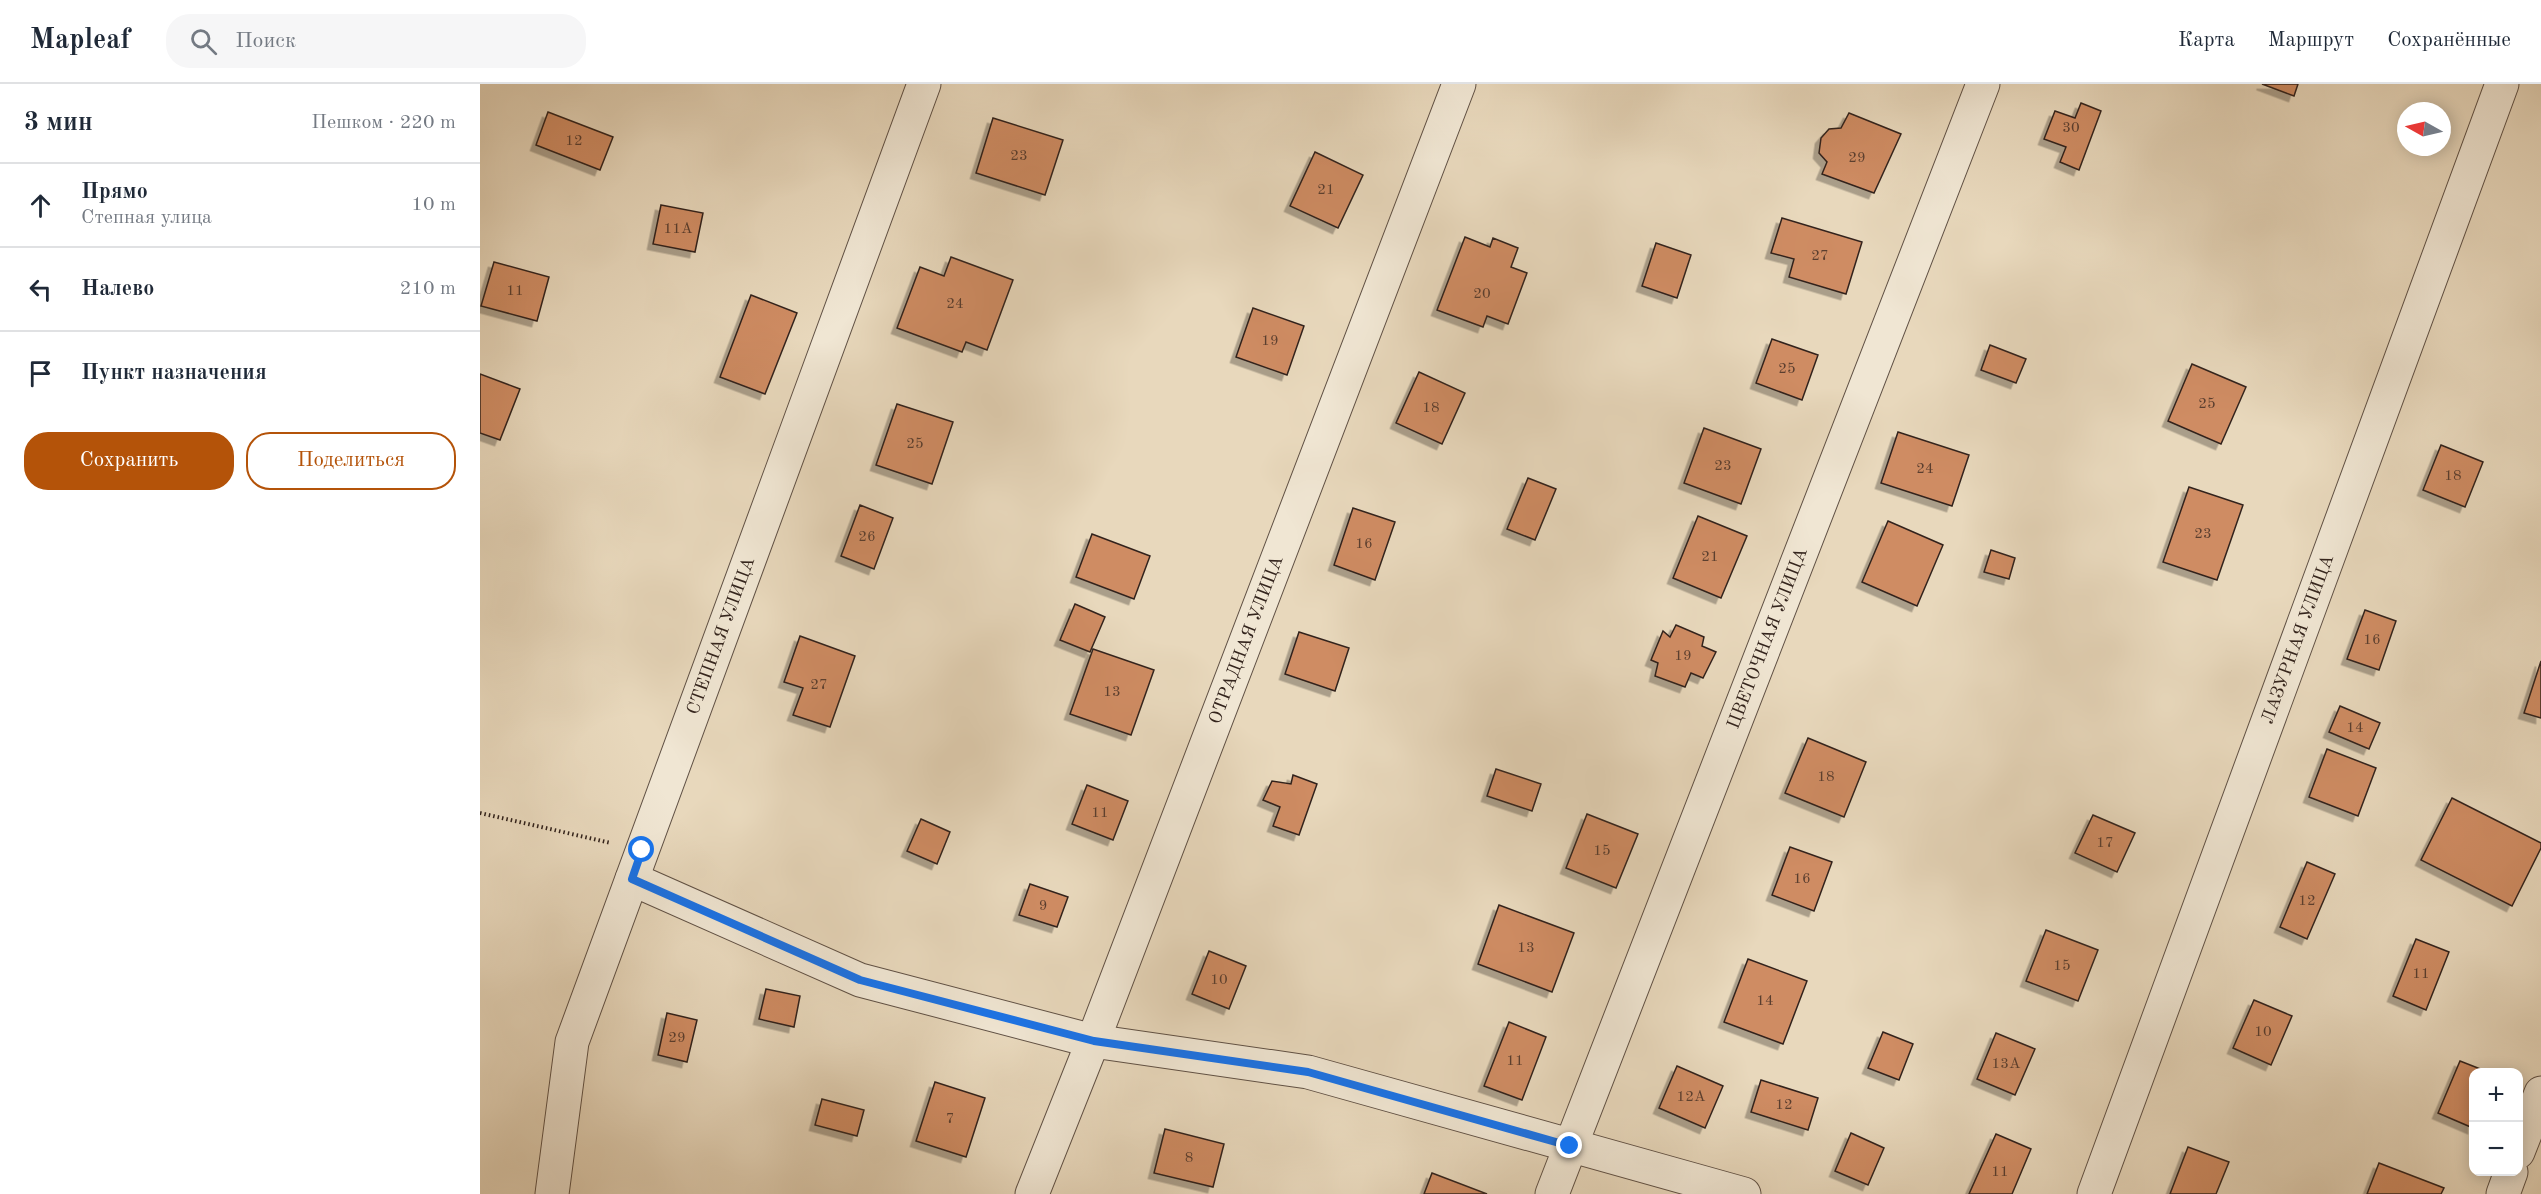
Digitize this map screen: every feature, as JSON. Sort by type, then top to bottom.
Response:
[{"type":"street","name":"СТЕПНАЯ УЛИЦА","points":[[552,1194],[572,1042],[924,84]]},
{"type":"street","name":"ОТРАДНАЯ УЛИЦА","points":[[1032,1194],[1094,1041],[1459,84]]},
{"type":"street","name":"ЦВЕТОЧНАЯ УЛИЦА","points":[[1552,1194],[1983,84]]},
{"type":"street","name":"ЛАЗУРНАЯ УЛИЦА","points":[[2094,1194],[2502,84]]},
{"type":"street","points":[[637,864],[860,980],[1094,1041],[1308,1072],[1744,1194]]},
{"type":"street","points":[[2523,1139],[2541,1093]]},
{"type":"street","points":[[2503,1194],[2510,1176]]},
{"type":"path","points":[[480,813],[637,864]]},
{"type":"building","points":[[2262,84],[2298,84],[2294,96]]},
{"type":"building","points":[[2081,103],[2101,111],[2079,170],[2060,162],[2066,147],[2044,139],[2055,111],[2075,118]]},
{"type":"building","points":[[548,112],[613,137],[600,170],[536,145]]},
{"type":"building","points":[[1849,113],[1901,134],[1874,193],[1822,174],[1827,162],[1819,153],[1821,138],[1829,129],[1841,128]]},
{"type":"building","points":[[993,118],[1063,140],[1045,195],[976,173]]},
{"type":"building","points":[[1315,152],[1363,175],[1338,228],[1290,206]]},
{"type":"building","points":[[661,205],[703,213],[695,252],[653,244]]},
{"type":"building","points":[[1782,218],[1862,242],[1846,294],[1789,277],[1794,259],[1771,253]]},
{"type":"building","points":[[1465,237],[1490,247],[1493,238],[1518,248],[1511,267],[1527,273],[1508,324],[1487,316],[1483,327],[1437,310]]},
{"type":"building","points":[[1656,243],[1691,255],[1677,298],[1642,286]]},
{"type":"building","points":[[951,257],[1013,280],[987,350],[966,342],[962,352],[897,328],[920,267],[944,276]]},
{"type":"building","points":[[494,262],[549,277],[537,321],[481,306]]},
{"type":"building","points":[[751,295],[797,313],[765,394],[720,377]]},
{"type":"building","points":[[1253,308],[1304,326],[1287,375],[1236,357]]},
{"type":"building","points":[[1772,339],[1818,355],[1802,400],[1756,383]]},
{"type":"building","points":[[1990,345],[2026,359],[2016,383],[1981,370]]},
{"type":"building","points":[[2192,364],[2246,387],[2221,444],[2168,421]]},
{"type":"building","points":[[1419,372],[1465,393],[1442,444],[1396,423]]},
{"type":"building","points":[[480,374],[520,389],[500,440],[480,433]]},
{"type":"building","points":[[897,404],[953,422],[932,484],[876,465]]},
{"type":"building","points":[[1704,428],[1761,449],[1741,504],[1684,483]]},
{"type":"building","points":[[1898,432],[1969,455],[1952,506],[1881,483]]},
{"type":"building","points":[[2441,445],[2483,462],[2465,507],[2423,490]]},
{"type":"building","points":[[1528,478],[1556,489],[1535,540],[1507,529]]},
{"type":"building","points":[[2189,487],[2243,505],[2217,580],[2163,562]]},
{"type":"building","points":[[860,505],[893,518],[874,569],[841,556]]},
{"type":"building","points":[[1353,508],[1395,522],[1375,580],[1334,565]]},
{"type":"building","points":[[1698,516],[1747,536],[1721,598],[1673,578]]},
{"type":"building","points":[[1888,521],[1943,545],[1917,606],[1862,582]]},
{"type":"building","points":[[1092,534],[1150,556],[1134,599],[1076,577]]},
{"type":"building","points":[[1991,550],[2015,558],[2009,579],[1984,572]]},
{"type":"building","points":[[1075,604],[1105,617],[1090,652],[1060,640]]},
{"type":"building","points":[[2365,610],[2396,621],[2379,670],[2347,659]]},
{"type":"building","points":[[1676,625],[1704,637],[1702,646],[1716,652],[1703,678],[1691,673],[1685,687],[1655,676],[1658,663],[1651,660],[1663,631],[1670,637]]},
{"type":"building","points":[[1299,632],[1349,648],[1335,691],[1285,674]]},
{"type":"building","points":[[800,636],[855,656],[830,727],[793,715],[803,688],[784,682]]},
{"type":"building","points":[[1093,649],[1154,670],[1131,735],[1070,714]]},
{"type":"building","points":[[2541,661],[2541,718],[2524,713]]},
{"type":"building","points":[[2340,706],[2380,723],[2369,749],[2329,732]]},
{"type":"building","points":[[1808,738],[1866,762],[1844,817],[1785,793]]},
{"type":"building","points":[[2327,749],[2376,768],[2358,816],[2309,797]]},
{"type":"building","points":[[1496,769],[1541,784],[1532,811],[1487,796]]},
{"type":"building","points":[[1293,775],[1317,784],[1299,835],[1273,826],[1280,807],[1263,800],[1272,781],[1291,784]]},
{"type":"building","points":[[1087,785],[1128,801],[1113,840],[1072,824]]},
{"type":"building","points":[[2452,798],[2541,843],[2541,848],[2512,906],[2421,860]]},
{"type":"building","points":[[1587,814],[1638,834],[1616,888],[1566,868]]},
{"type":"building","points":[[2093,815],[2135,833],[2117,872],[2075,853]]},
{"type":"building","points":[[921,819],[950,832],[937,864],[907,851]]},
{"type":"building","points":[[1790,847],[1832,862],[1814,911],[1772,895]]},
{"type":"building","points":[[2307,862],[2335,874],[2307,939],[2280,927]]},
{"type":"building","points":[[1030,884],[1068,897],[1057,927],[1019,915]]},
{"type":"building","points":[[1499,905],[1574,933],[1552,992],[1478,964]]},
{"type":"building","points":[[2046,930],[2098,950],[2078,1001],[2026,981]]},
{"type":"building","points":[[2416,939],[2449,952],[2426,1010],[2393,996]]},
{"type":"building","points":[[1209,951],[1246,966],[1229,1009],[1192,994]]},
{"type":"building","points":[[1748,959],[1807,981],[1783,1044],[1724,1022]]},
{"type":"building","points":[[766,989],[800,996],[794,1027],[759,1019]]},
{"type":"building","points":[[2254,1000],[2292,1016],[2271,1065],[2233,1048]]},
{"type":"building","points":[[667,1013],[697,1020],[687,1062],[658,1055]]},
{"type":"building","points":[[1509,1022],[1546,1037],[1522,1100],[1484,1086]]},
{"type":"building","points":[[1883,1032],[1913,1044],[1899,1080],[1868,1068]]},
{"type":"building","points":[[1996,1033],[2035,1049],[2015,1095],[1977,1079]]},
{"type":"building","points":[[2460,1061],[2478,1068],[2469,1068],[2469,1126],[2438,1113]]},
{"type":"building","points":[[1677,1066],[1723,1086],[1705,1128],[1659,1108]]},
{"type":"building","points":[[1761,1080],[1818,1098],[1808,1130],[1751,1112]]},
{"type":"building","points":[[935,1082],[985,1098],[966,1157],[916,1141]]},
{"type":"building","points":[[822,1099],[864,1110],[857,1136],[815,1125]]},
{"type":"building","points":[[1165,1129],[1224,1144],[1213,1187],[1154,1173]]},
{"type":"building","points":[[1851,1133],[1884,1148],[1868,1185],[1835,1171]]},
{"type":"building","points":[[1996,1134],[2031,1149],[2012,1194],[1969,1194]]},
{"type":"building","points":[[2188,1147],[2229,1162],[2216,1194],[2170,1194]]},
{"type":"building","points":[[2379,1163],[2444,1188],[2441,1194],[2367,1194]]},
{"type":"building","points":[[1432,1173],[1487,1194],[1424,1194]]},
{"type":"route","points":[[642,850],[632,879],[860,980],[1094,1041],[1308,1072],[1570,1146]]}]
